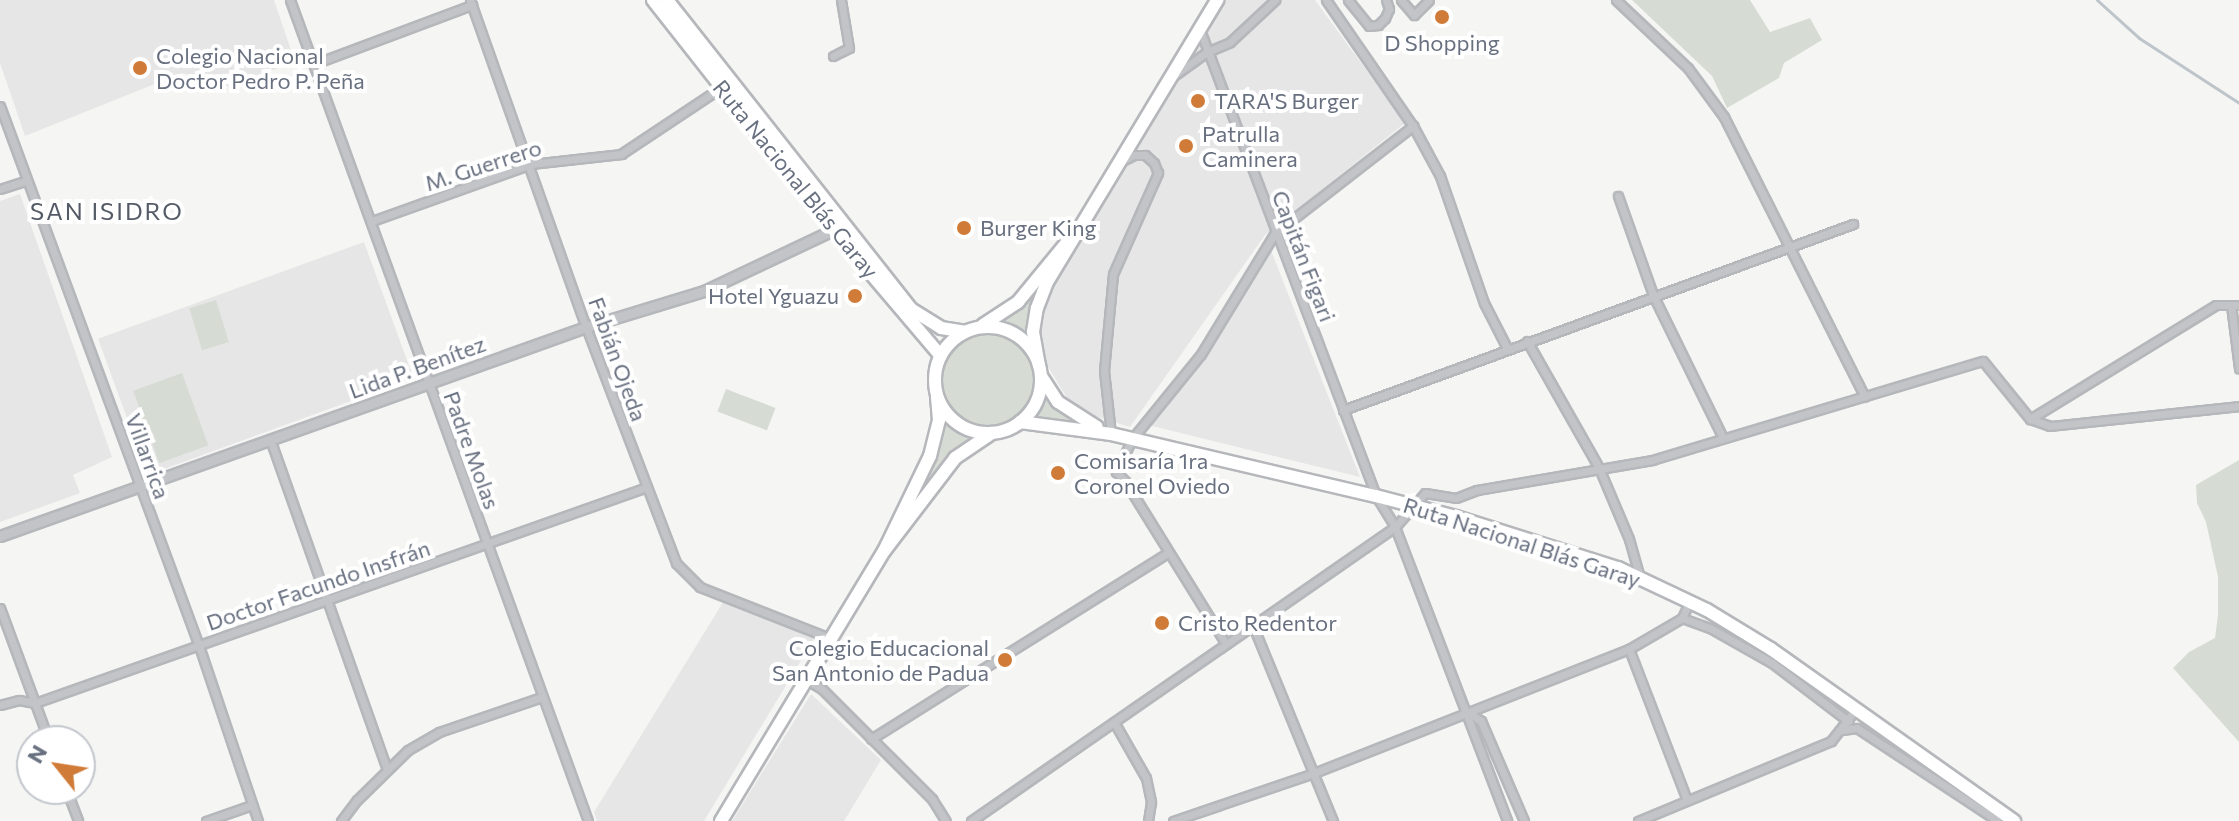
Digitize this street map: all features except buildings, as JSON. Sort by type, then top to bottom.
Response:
[{"type":"main road","name":"Ruta Nacional Blás Garay","points":[[653,0],[726,84],[941,356]]},
{"type":"main road","name":"Ruta Nacional Blás Garay","points":[[667,0],[726,84]]},
{"type":"main road","points":[[721,821],[884,551],[923,474],[937,437],[935,382],[941,356],[971,330],[1018,302],[1073,235],[1122,160],[1217,0]]},
{"type":"main road","name":"Ruta Nacional Blás Garay","points":[[838,227],[911,309],[941,328],[971,330]]},
{"type":"main road","points":[[884,551],[955,458],[993,432],[1020,422],[1038,396],[1040,370],[1033,332],[1037,308],[1073,235]]},
{"type":"main road","points":[[971,330],[1008,331],[1032,351],[1040,370]]},
{"type":"main road","name":"Ruta Nacional Blás Garay","points":[[1040,370],[1058,402],[1111,434]]},
{"type":"main road","points":[[937,396],[953,420],[979,432],[993,432]]},
{"type":"main road","name":"Ruta Nacional Blás Garay","points":[[1020,422],[1111,434],[1376,496],[1640,578],[1690,601],[1771,649],[2014,821]]},
{"type":"street","name":"Padre Molas","points":[[290,0],[588,821]]},
{"type":"street","points":[[833,56],[849,48],[841,0]]},
{"type":"street","points":[[1169,80],[1207,52],[1230,42],[1275,0]]},
{"type":"street","points":[[1326,0],[1413,126],[1440,176],[1484,303],[1507,348]]},
{"type":"street","points":[[1348,0],[1369,26],[1378,25],[1385,18],[1389,9],[1386,0]]},
{"type":"street","points":[[1401,0],[1414,15],[1429,0]]},
{"type":"street","points":[[1616,0],[1688,68],[1724,117],[1865,397]]},
{"type":"street","points":[[314,64],[471,3]]},
{"type":"street","name":"Fabián Ojeda","points":[[471,3],[531,164],[586,327],[684,575],[700,587],[832,639]]},
{"type":"street","name":"Capitán Figari","points":[[1199,29],[1376,496],[1395,527],[1468,712]]},
{"type":"street","name":"M. Guerrero","points":[[372,221],[531,164],[606,159],[621,154],[726,84]]},
{"type":"street","name":"Villarrica","points":[[0,106],[199,646],[258,821]]},
{"type":"street","points":[[1226,644],[1125,481],[1116,472],[1132,439],[1201,354],[1275,233],[1413,126]]},
{"type":"street","points":[[1111,434],[1104,371],[1113,274],[1158,173],[1154,163],[1145,155],[1122,160]]},
{"type":"street","points":[[0,189],[27,180]]},
{"type":"street","points":[[1618,196],[1653,295],[1723,438]]},
{"type":"street","points":[[1343,410],[1853,224]]},
{"type":"street","name":"Lida P. Benítez","points":[[0,536],[427,382],[586,327],[704,291],[838,227]]},
{"type":"street","points":[[2030,419],[2216,305],[2235,305],[2239,368]]},
{"type":"street","points":[[1527,341],[1599,468],[1629,539],[1640,578]]},
{"type":"street","points":[[971,821],[1395,527],[1416,507],[1425,493],[1456,498],[1477,490],[1652,460],[1983,361],[2030,419],[2050,426],[2239,406]]},
{"type":"street","points":[[270,439],[387,769]]},
{"type":"street","name":"Doctor Facundo Insfrán","points":[[0,705],[19,700],[35,703],[647,487]]},
{"type":"street","points":[[871,739],[1168,553]]},
{"type":"street","points":[[1173,821],[1314,773],[1629,649],[1682,618],[1690,601]]},
{"type":"street","points":[[0,608],[43,725]]},
{"type":"street","points":[[1682,618],[1710,628],[1772,663],[1848,721]]},
{"type":"street","points":[[1253,626],[1333,821]]},
{"type":"street","points":[[1629,649],[1687,800]]},
{"type":"street","points":[[807,680],[822,689],[932,799],[946,821]]},
{"type":"street","points":[[341,821],[408,750],[439,732],[542,697]]},
{"type":"street","points":[[1638,821],[1831,741],[1856,709]]},
{"type":"street","points":[[1468,712],[1469,729],[1507,821]]},
{"type":"street","points":[[1468,712],[1481,721],[1524,821]]},
{"type":"street","points":[[1114,722],[1146,778],[1151,802],[1148,821]]},
{"type":"street","points":[[1842,730],[1857,728],[1998,821]]},
{"type":"street","points":[[206,821],[252,805]]},
{"type":"shaded area","name":"Colegio Nacional Doctor Pedro P. Peña","points":[[0,0],[274,0],[295,62],[228,86],[182,73],[25,136],[0,63]]},
{"type":"shaded area","points":[[1226,0],[1315,0],[1405,123],[1265,235],[1130,427],[1098,417],[1067,398],[1047,365],[1041,329],[1045,301],[1196,43]]},
{"type":"shaded area","points":[[1632,0],[1750,0],[1770,32],[1810,18],[1822,40],[1784,63],[1779,78],[1727,108],[1712,76]]},
{"type":"shaded area","points":[[20,194],[112,457],[73,475],[80,493],[0,522],[0,201]]},
{"type":"shaded area","points":[[364,242],[414,378],[148,475],[98,339]]},
{"type":"shaded area","points":[[1270,248],[1360,477],[1148,425]]},
{"type":"shaded area","points":[[1041,284],[1031,307],[1028,336],[1016,327],[1000,322],[1017,312]]},
{"type":"shaded area","points":[[216,300],[229,342],[202,350],[189,308]]},
{"type":"shaded area","points":[[989,333],[1007,337],[1021,347],[1031,361],[1035,379],[1031,397],[1021,411],[1007,421],[989,425],[971,421],[957,411],[947,397],[943,379],[947,361],[957,347],[971,337]]},
{"type":"shaded area","points":[[182,373],[208,445],[159,463],[133,391]]},
{"type":"shaded area","points":[[726,389],[775,408],[767,430],[717,411]]},
{"type":"shaded area","points":[[1045,394],[1055,409],[1073,421],[1035,416]]},
{"type":"shaded area","points":[[944,416],[953,427],[971,435],[916,500],[942,437]]},
{"type":"shaded area","points":[[2239,460],[2239,742],[2173,668],[2189,652],[2215,638],[2218,615],[2218,577],[2206,522],[2197,503],[2196,485]]},
{"type":"shaded area","points":[[725,599],[814,639],[704,821],[597,821],[594,812]]},
{"type":"shaded area","points":[[811,694],[881,760],[844,821],[732,821]]},
{"type":"waterway","points":[[2097,0],[2139,38],[2239,103]]},
{"type":"place","name":"D Shopping","points":[[1442,17]]},
{"type":"place","name":"Colegio Nacional Doctor Pedro P. Peña","points":[[140,68]]},
{"type":"place","name":"TARA'S Burger","points":[[1198,101]]},
{"type":"place","name":"Patrulla Caminera","points":[[1186,146]]},
{"type":"place","name":"Burger King","points":[[964,228]]},
{"type":"place","name":"Hotel Yguazu","points":[[855,296]]},
{"type":"place","name":"Comisaría 1ra Coronel Oviedo","points":[[1058,473]]},
{"type":"place","name":"Cristo Redentor","points":[[1162,623]]},
{"type":"place","name":"Colegio Educacional San Antonio de Padua","points":[[1005,660]]},
{"type":"district","name":"SAN ISIDRO","points":[[107,211]]}]
